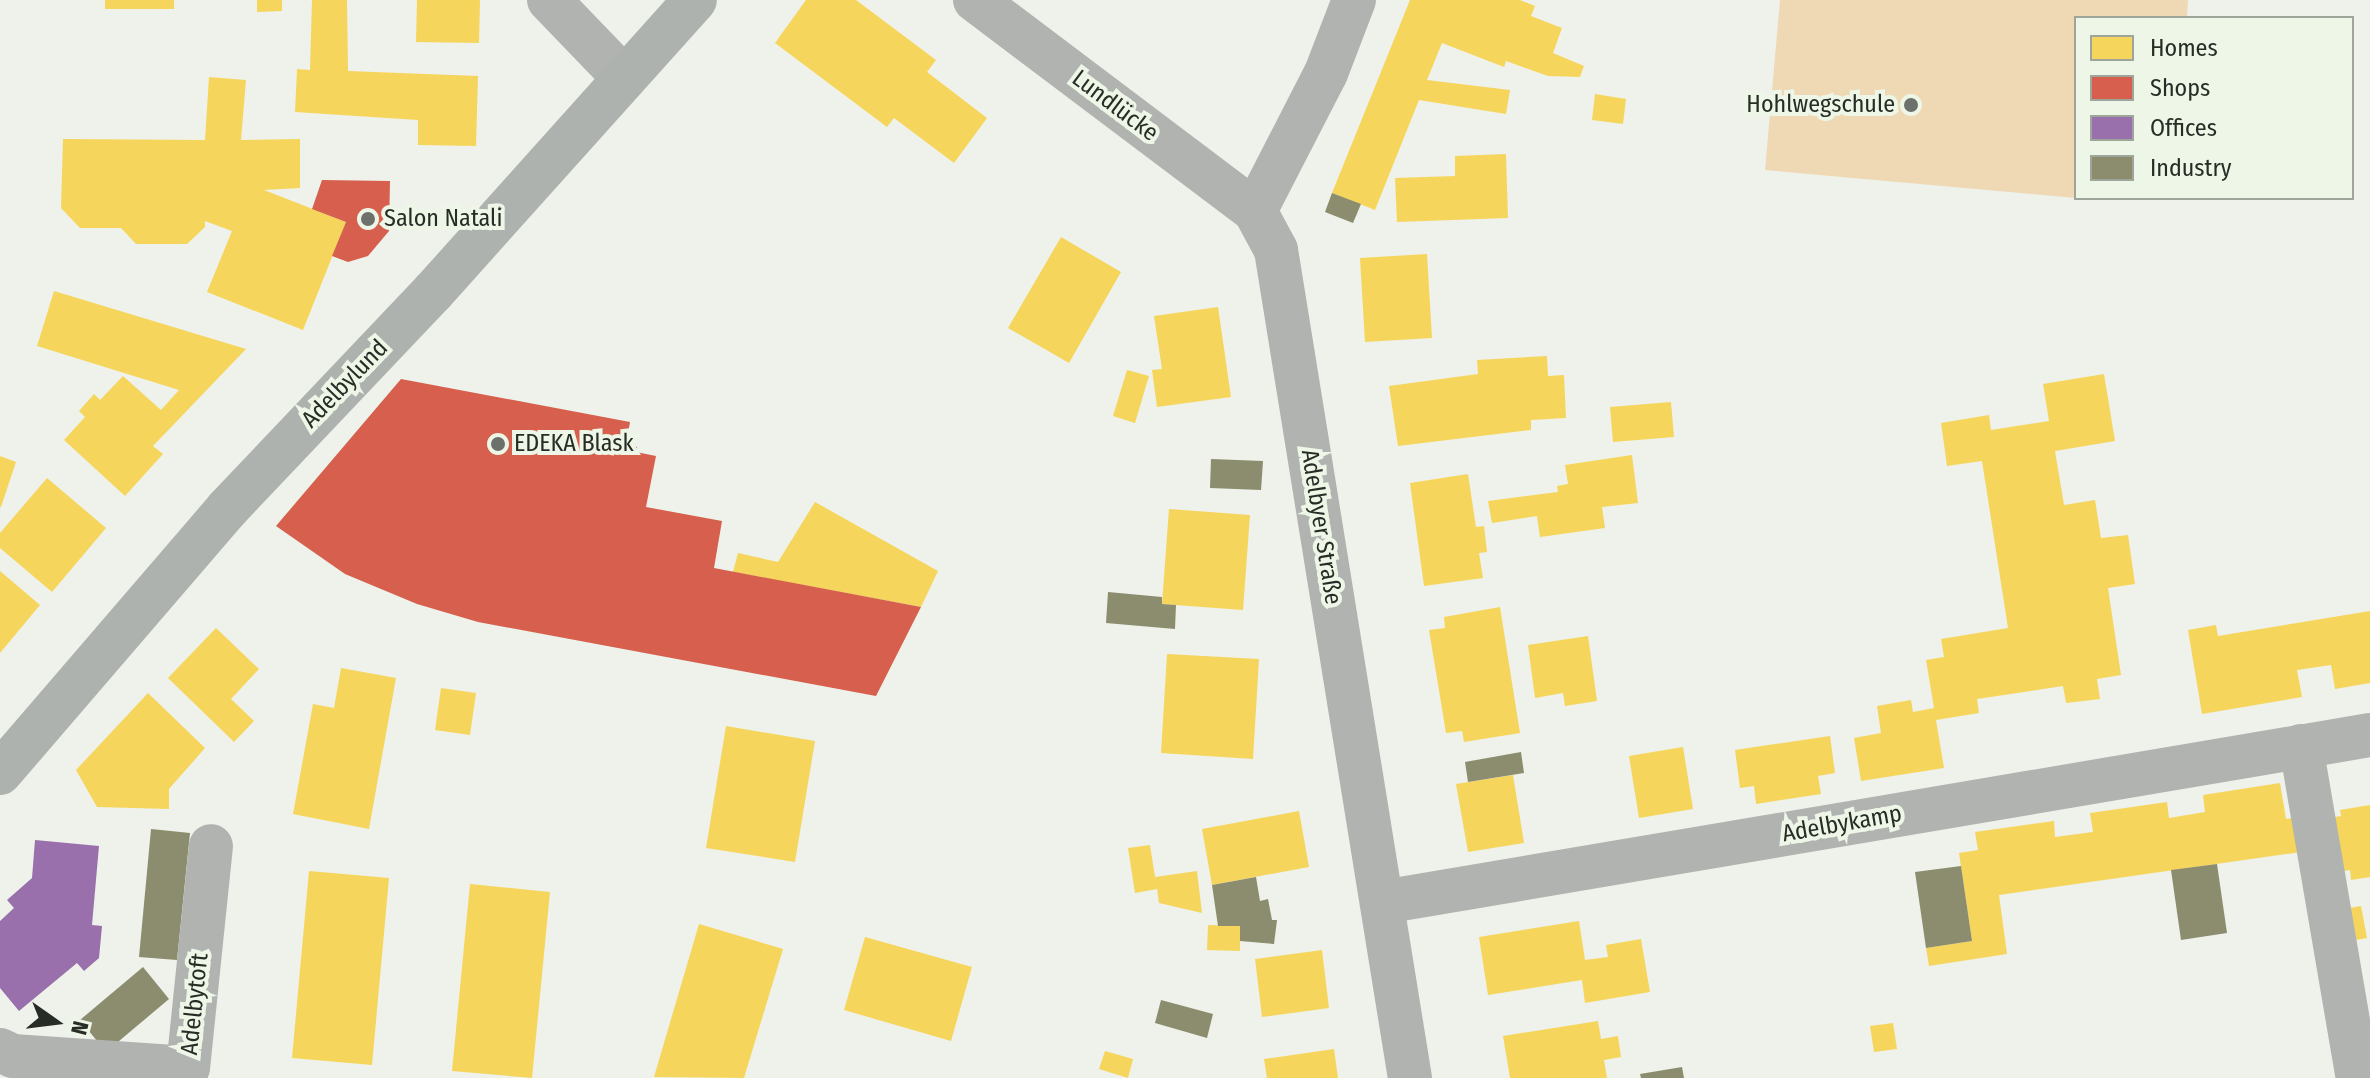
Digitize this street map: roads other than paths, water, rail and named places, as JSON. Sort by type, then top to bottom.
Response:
[{"type":"street","points":[[549,0],[624,78]]},
{"type":"street","name":"Adelbylund","points":[[0,773],[227,509],[433,292],[695,0]]},
{"type":"street","name":"Lundlücke","points":[[975,0],[1255,211]]},
{"type":"street","points":[[1255,211],[1326,73],[1354,0]]},
{"type":"street","name":"Adelbyer Straße","points":[[1255,211],[1276,250],[1410,1078]]},
{"type":"street","name":"Adelbykamp","points":[[1383,902],[2370,735]]},
{"type":"street","points":[[2301,746],[2358,1078]]},
{"type":"street","name":"Adelbytoft","points":[[0,1050],[13,1056],[188,1068],[211,846]]},
{"type":"place","name":"Hohlwegschule","points":[[1911,105]]},
{"type":"place","name":"Salon Natali","points":[[368,219]]},
{"type":"place","name":"EDEKA Blask","points":[[498,444]]}]
